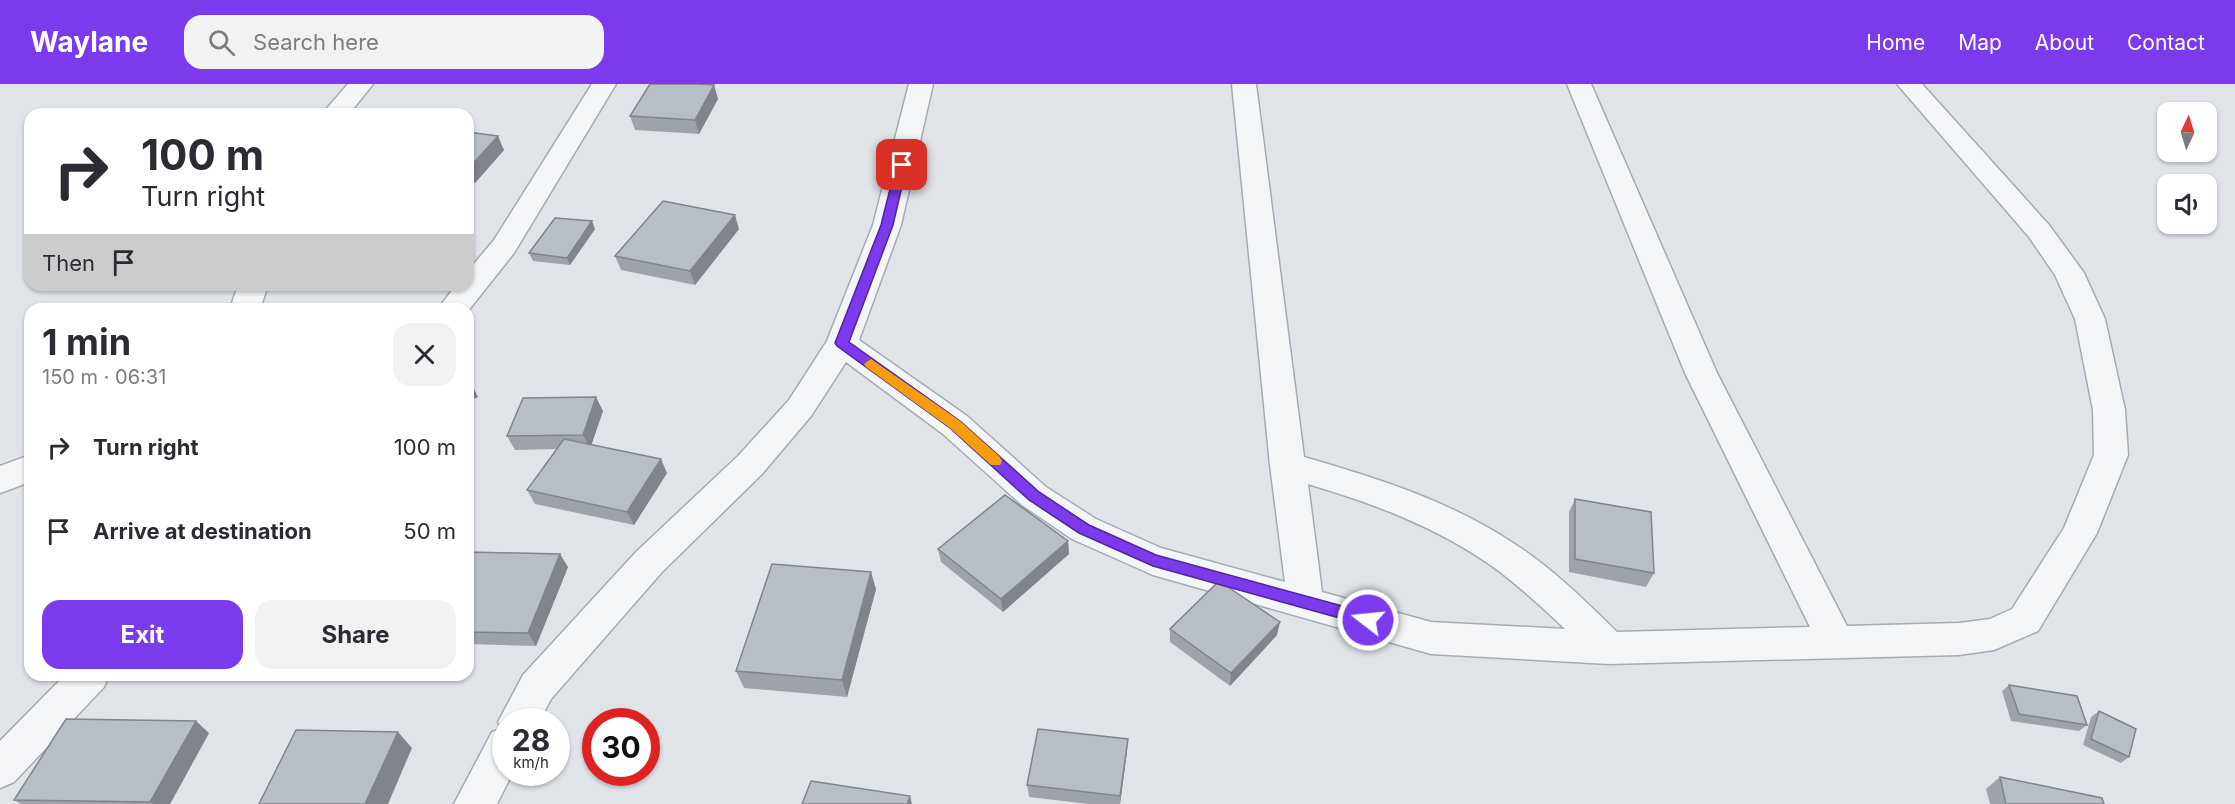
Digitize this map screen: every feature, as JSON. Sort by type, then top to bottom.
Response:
[{"type":"street","points":[[340,108],[361,84]]},
{"type":"street","points":[[474,283],[504,246],[604,84]]},
{"type":"street","points":[[526,708],[544,678],[649,562],[750,465],[800,408],[842,343],[887,225],[921,84]]},
{"type":"street","points":[[1244,84],[1261,215],[1287,465],[1305,601]]},
{"type":"street","points":[[1579,84],[1701,373],[1836,642]]},
{"type":"street","points":[[842,343],[955,425],[1034,496],[1084,529],[1153,560],[1431,638],[1609,648],[1959,639],[1994,634],[2025,620],[2079,533],[2111,455],[2109,410],[2090,319],[2069,273],[2039,231],[1909,84]]},
{"type":"street","points":[[458,303],[468,291]]},
{"type":"street","points":[[1287,465],[1372,489],[1428,513],[1487,544],[1542,584],[1609,648]]},
{"type":"street","points":[[0,480],[24,470]]},
{"type":"street","points":[[0,769],[84,681]]},
{"type":"street","points":[[475,804],[492,772]]},
{"type":"building","points":[[650,84],[714,85],[695,120],[630,116]]},
{"type":"building","points":[[474,133],[498,136],[474,162]]},
{"type":"building","points":[[663,201],[735,215],[690,271],[615,256]]},
{"type":"building","points":[[555,218],[592,221],[567,258],[529,253]]},
{"type":"building","points":[[596,397],[583,435],[507,436],[523,398]]},
{"type":"building","points":[[564,439],[661,459],[627,512],[527,490]]},
{"type":"building","points":[[1005,495],[1068,541],[1001,599],[938,549]]},
{"type":"building","points":[[1575,499],[1651,512],[1654,573],[1575,559]]},
{"type":"building","points":[[474,552],[560,554],[528,633],[474,632]]},
{"type":"building","points":[[772,564],[871,572],[842,680],[736,671]]},
{"type":"building","points":[[1219,581],[1280,622],[1231,673],[1170,629]]},
{"type":"building","points":[[2009,685],[2077,696],[2087,725],[2019,714]]},
{"type":"building","points":[[2099,711],[2136,729],[2129,757],[2091,739]]},
{"type":"building","points":[[66,719],[196,721],[150,802],[14,800]]},
{"type":"building","points":[[1038,729],[1128,739],[1120,796],[1027,785]]},
{"type":"building","points":[[296,730],[398,732],[365,804],[259,804]]},
{"type":"building","points":[[2000,777],[2102,798],[2104,804],[2006,804]]},
{"type":"building","points":[[811,781],[910,796],[907,804],[802,804]]},
{"type":"slow traffic","points":[[871,364],[955,425],[995,461]]},
{"type":"route","points":[[902,165],[887,225],[842,343],[955,425],[1034,496],[1084,529],[1153,560],[1368,620]]}]
